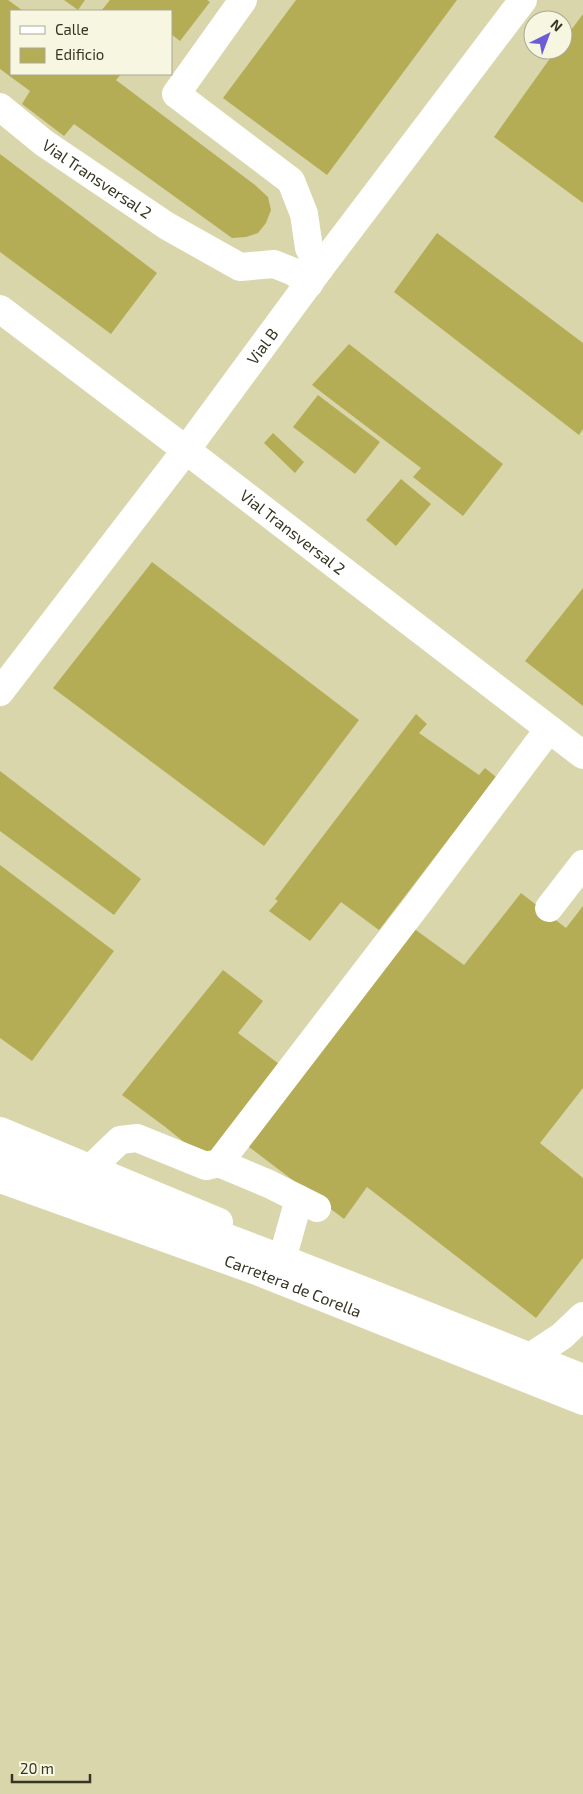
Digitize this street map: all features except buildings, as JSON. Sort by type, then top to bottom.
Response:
[{"type":"street","points":[[243,0],[176,94],[290,181],[304,214],[314,276]]},
{"type":"street","name":"Vial B","points":[[0,692],[186,450],[314,276],[523,0]]},
{"type":"street","name":"Vial Transversal 2","points":[[0,107],[44,143],[167,226],[240,267],[274,264],[294,272],[314,276]]},
{"type":"street","name":"Vial Transversal 2","points":[[0,309],[583,755]]},
{"type":"street","points":[[219,1163],[549,729]]},
{"type":"street","points":[[549,908],[583,864]]},
{"type":"street","name":"Carretera de Corella","points":[[0,1131],[285,1248],[365,1291]]},
{"type":"street","points":[[91,1168],[120,1140],[137,1138],[206,1166],[219,1163],[269,1184],[308,1204],[285,1248]]},
{"type":"street","points":[[0,1146],[111,1184],[122,1181]]},
{"type":"street","name":"Carretera de Corella","points":[[0,1157],[93,1188],[365,1291],[583,1378]]},
{"type":"street","name":"Carretera de Corella","points":[[0,1179],[254,1270],[583,1401]]},
{"type":"street","points":[[530,1357],[562,1336],[583,1316]]}]
